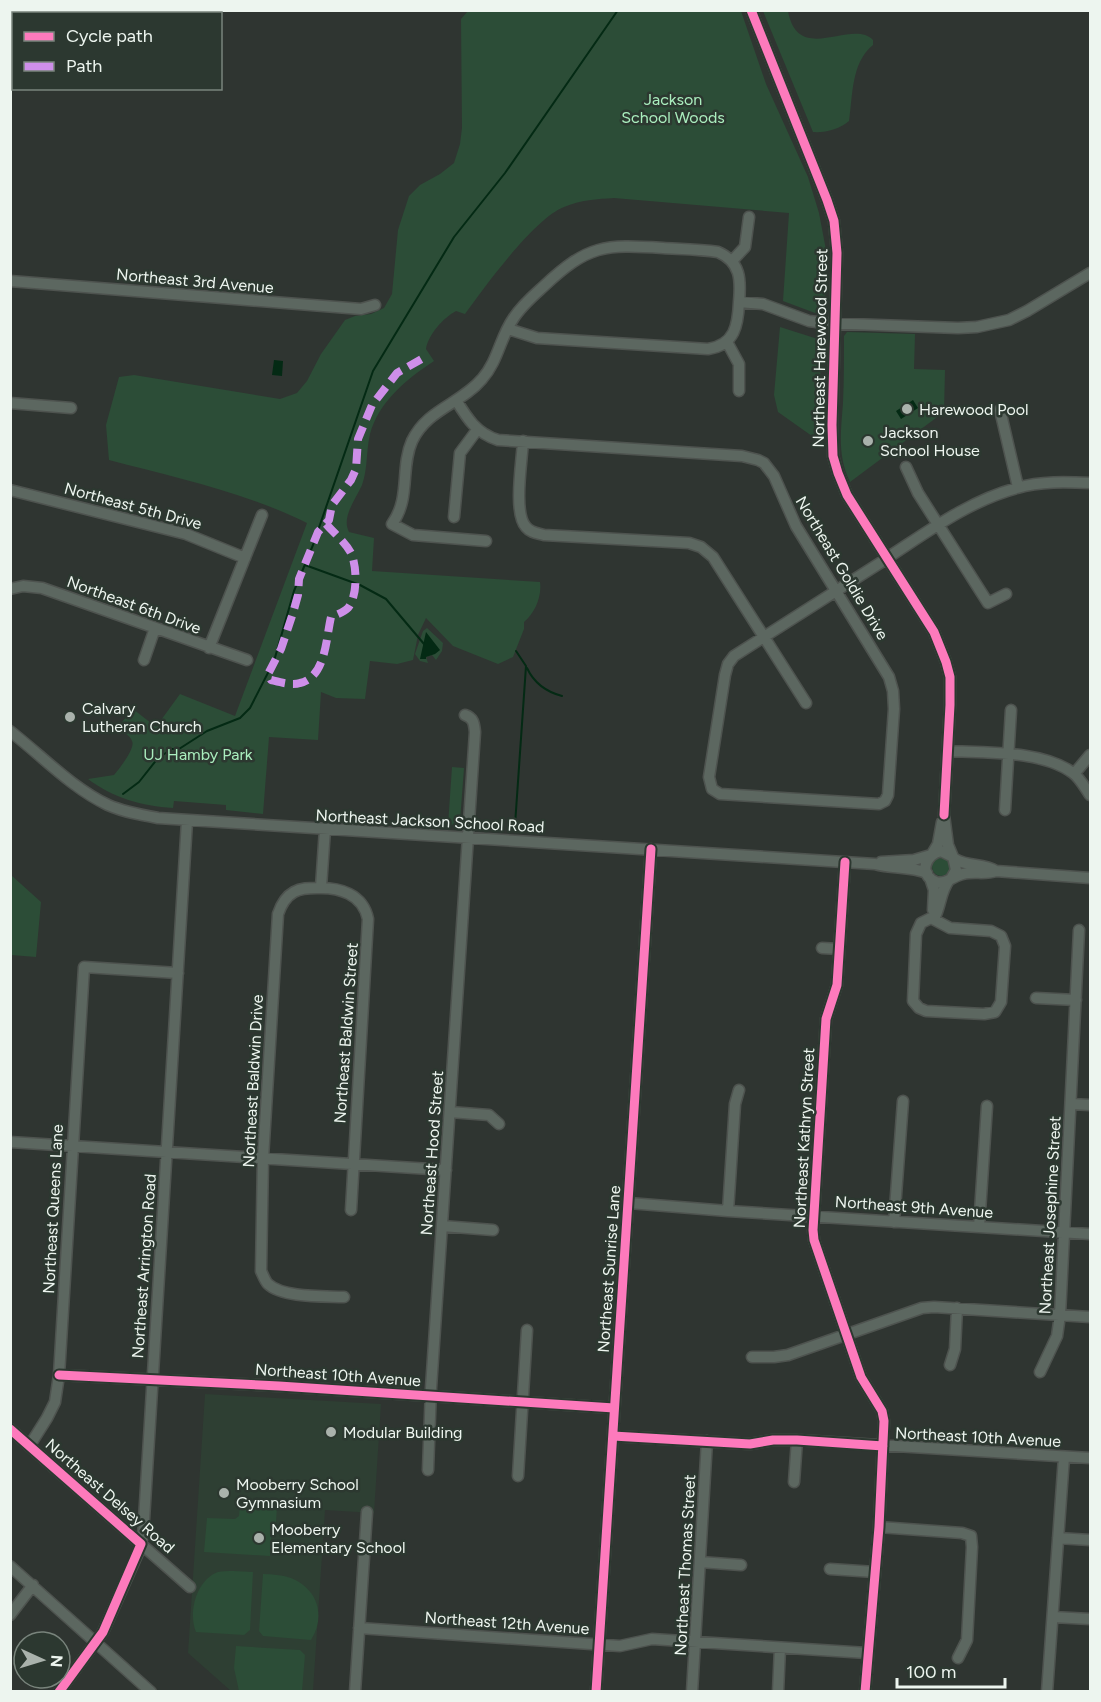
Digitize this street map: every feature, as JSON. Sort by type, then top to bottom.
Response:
[{"type":"street","name":"Northeast Harewood Street","points":[[751,10],[832,214],[837,244],[832,435],[835,464],[847,495],[934,633],[944,653],[950,677],[944,816],[938,844],[932,854]]},
{"type":"street","points":[[732,261],[745,247],[749,217]]},
{"type":"street","points":[[486,541],[413,535],[393,524],[404,499],[408,452],[414,438],[430,416],[472,389],[486,375],[497,357],[508,329],[523,306],[576,259],[596,250],[617,246],[715,251],[732,261],[741,279],[737,328],[727,342],[717,347],[705,349],[537,338],[508,329]]},
{"type":"street","points":[[740,302],[763,304],[809,321],[958,328],[994,324],[1027,311],[1090,273]]},
{"type":"street","name":"Northeast 3rd Avenue","points":[[10,281],[361,309],[375,305]]},
{"type":"street","points":[[727,342],[739,364],[739,392]]},
{"type":"street","points":[[454,517],[460,453],[477,430],[456,400]]},
{"type":"street","points":[[10,403],[71,408]]},
{"type":"street","points":[[1000,410],[1018,487]]},
{"type":"street","name":"Northeast Goldie Drive","points":[[477,430],[498,440],[742,456],[758,460],[768,468],[774,476],[796,526],[882,663],[892,683],[894,709],[888,791],[885,801],[874,804],[720,794],[712,789],[709,777],[728,664],[734,656],[764,636]]},
{"type":"street","points":[[524,441],[519,505],[520,517],[525,526],[533,532],[544,535],[689,543],[702,547],[713,557],[806,703]]},
{"type":"street","points":[[906,467],[918,493],[988,603],[1006,594]]},
{"type":"street","points":[[764,636],[938,524],[981,501],[1018,487],[1051,483],[1090,483]]},
{"type":"street","name":"Northeast 5th Drive","points":[[10,490],[186,534],[245,558]]},
{"type":"street","points":[[208,648],[262,515]]},
{"type":"street","name":"Northeast 6th Drive","points":[[10,589],[23,586],[42,588],[247,660]]},
{"type":"street","points":[[144,660],[155,628]]},
{"type":"street","points":[[1005,810],[1011,710]]},
{"type":"street","name":"Northeast Hood Street","points":[[428,1470],[475,732],[474,722],[465,715]]},
{"type":"street","name":"Northeast Jackson School Road","points":[[10,731],[76,784],[110,806],[148,816],[875,864],[914,869],[928,876]]},
{"type":"street","points":[[948,751],[1033,757],[1058,765],[1074,774],[1090,795]]},
{"type":"street","points":[[1074,774],[1090,755]]},
{"type":"street","name":"Northeast Harewood Street","points":[[944,816],[949,849],[954,858]]},
{"type":"street","name":"Northeast Arrington Road","points":[[59,1692],[103,1632],[141,1544],[187,820]]},
{"type":"street","points":[[321,887],[325,829]]},
{"type":"street","name":"Northeast Sunrise Lane","points":[[596,1692],[651,849]]},
{"type":"street","points":[[934,919],[934,890],[926,863],[932,854],[945,852],[964,864],[988,866],[996,871]]},
{"type":"street","name":"Northeast Jackson School Road","points":[[875,864],[914,860],[932,854]]},
{"type":"street","points":[[934,919],[940,909],[943,890],[956,870],[954,858]]},
{"type":"street","name":"Northeast Kathryn Street","points":[[845,862],[837,985],[826,1019],[813,1215],[814,1240],[861,1377],[882,1411],[884,1428],[879,1527],[865,1692]]},
{"type":"street","points":[[928,876],[939,883],[968,873],[987,874],[996,871],[1090,878]]},
{"type":"street","name":"Northeast Baldwin Drive","points":[[321,887],[305,888],[293,892],[283,902],[278,914],[263,1158],[260,1260],[261,1271],[267,1283],[277,1290],[288,1293],[344,1297]]},
{"type":"street","name":"Northeast Baldwin Street","points":[[321,887],[351,894],[362,904],[368,919],[351,1210]]},
{"type":"street","points":[[934,919],[950,928],[991,931],[1002,936],[1004,940],[1001,1002],[995,1012],[984,1014],[926,1011],[919,1008],[913,1001],[917,928],[926,920],[934,919]]},
{"type":"street","name":"Northeast Josephine Street","points":[[1040,1372],[1057,1336],[1060,1315],[1079,930]]},
{"type":"street","points":[[822,948],[839,949]]},
{"type":"street","name":"Northeast Queens Lane","points":[[30,1445],[55,1402],[59,1375],[84,967],[178,973]]},
{"type":"street","points":[[1036,998],[1076,1000]]},
{"type":"street","points":[[728,1211],[735,1104],[739,1090]]},
{"type":"street","points":[[894,1221],[903,1101]]},
{"type":"street","points":[[1071,1104],[1090,1105]]},
{"type":"street","points":[[979,1227],[987,1106]]},
{"type":"street","points":[[450,1112],[485,1114],[499,1124]]},
{"type":"street","points":[[10,1142],[446,1170]]},
{"type":"street","name":"Northeast 9th Avenue","points":[[629,1203],[1090,1234]]},
{"type":"street","points":[[442,1226],[493,1230]]},
{"type":"street","points":[[752,1357],[774,1358],[788,1355],[922,1308],[957,1308],[1090,1317]]},
{"type":"street","points":[[950,1365],[955,1349],[957,1308]]},
{"type":"street","points":[[518,1476],[527,1330]]},
{"type":"street","name":"Northeast 10th Avenue","points":[[59,1375],[279,1386],[614,1408]]},
{"type":"street","name":"Northeast Delsey Road","points":[[10,1429],[190,1587]]},
{"type":"street","name":"Northeast 10th Avenue","points":[[613,1436],[750,1444],[773,1440],[797,1440],[1090,1458]]},
{"type":"street","points":[[794,1482],[797,1440]]},
{"type":"street","name":"Northeast Thomas Street","points":[[692,1692],[707,1441]]},
{"type":"street","points":[[1047,1692],[1064,1457]]},
{"type":"street","points":[[355,1692],[367,1512]]},
{"type":"street","points":[[879,1527],[962,1533],[971,1536],[967,1640],[958,1658]]},
{"type":"street","points":[[1058,1538],[1090,1540]]},
{"type":"street","points":[[700,1562],[741,1564]]},
{"type":"street","points":[[10,1566],[151,1692]]},
{"type":"street","points":[[830,1569],[875,1572]]},
{"type":"street","points":[[10,1615],[33,1585]]},
{"type":"street","points":[[1053,1617],[1090,1619]]},
{"type":"street","name":"Northeast 12th Avenue","points":[[359,1628],[620,1647],[652,1639],[867,1653]]},
{"type":"street","points":[[778,1692],[780,1648]]},
{"type":"shaded area","points":[[274,360],[283,361],[282,376],[272,375]]},
{"type":"shaded area","name":"Harewood Pool","points":[[913,400],[918,408],[901,419],[896,411]]},
{"type":"shaded area","points":[[426,632],[440,650],[426,659],[420,659]]},
{"type":"shaded area","name":"Mooberry Elementary School","points":[[205,1394],[381,1404],[374,1513],[325,1510],[313,1691],[231,1691],[188,1653]]},
{"type":"green space","name":"Jackson School Woods","points":[[468,11],[741,11],[766,84],[808,177],[819,213],[826,250],[825,304],[822,311],[815,313],[783,301],[789,213],[614,198],[576,203],[552,214],[539,224],[511,254],[465,314],[456,311],[437,327],[426,349],[434,361],[404,383],[380,411],[370,434],[362,485],[350,508],[347,520],[349,532],[374,538],[372,571],[540,582],[537,604],[524,622],[524,629],[513,657],[498,664],[453,646],[426,618],[418,635],[413,660],[397,664],[370,661],[365,699],[336,698],[321,692],[318,740],[269,737],[263,814],[226,810],[226,805],[174,801],[173,808],[161,807],[118,796],[88,779],[114,775],[126,758],[133,744],[127,735],[117,728],[133,709],[156,727],[180,694],[235,716],[307,523],[235,494],[109,460],[106,425],[119,377],[134,375],[280,399],[297,393],[307,381],[321,354],[345,320],[371,314],[384,308],[392,294],[398,230],[409,196],[420,185],[454,163],[460,144],[462,128],[461,19]]},
{"type":"green space","points":[[763,11],[788,11],[794,27],[803,36],[814,39],[852,34],[864,35],[873,40],[873,45],[861,61],[854,80],[849,121],[832,130],[813,132]]},
{"type":"green space","points":[[780,327],[821,340],[819,441],[778,412],[774,395]]},
{"type":"green space","points":[[847,332],[915,334],[914,369],[945,370],[944,412],[850,482],[843,462],[841,443],[844,336]]},
{"type":"green space","points":[[427,628],[443,643],[442,651],[436,660],[432,655],[426,657],[428,663],[420,661],[415,654],[423,631]]},
{"type":"green space","points":[[452,767],[464,768],[460,821],[456,825],[448,825]]},
{"type":"green space","points":[[941,858],[947,861],[950,867],[947,873],[941,876],[935,873],[932,867],[935,861]]},
{"type":"green space","points":[[11,875],[41,902],[36,957],[11,955]]},
{"type":"green space","points":[[260,1505],[277,1506],[276,1523],[272,1523],[270,1556],[204,1552],[207,1518],[235,1519],[239,1516],[240,1506],[259,1507]]},
{"type":"green space","points":[[218,1572],[253,1572],[250,1630],[244,1635],[196,1632],[193,1616],[199,1589],[210,1576]]},
{"type":"green space","points":[[263,1574],[291,1578],[308,1589],[317,1604],[318,1613],[316,1631],[311,1640],[263,1636],[259,1631]]},
{"type":"green space","points":[[236,1646],[300,1650],[305,1655],[302,1691],[239,1691],[234,1668]]},
{"type":"waterway","points":[[123,794],[139,782],[158,758],[172,749],[179,749],[207,731],[240,718],[250,708],[274,661],[294,591],[313,545],[373,371],[454,237],[505,173],[618,10]]},
{"type":"waterway","points":[[305,565],[360,585],[386,599],[424,644]]},
{"type":"waterway","points":[[515,825],[526,666],[516,651]]},
{"type":"waterway","points":[[527,668],[541,686],[562,696]]},
{"type":"marked path","points":[[326,524],[351,553],[356,581],[354,596],[348,608],[331,617],[326,646],[315,673],[309,679],[297,684],[271,680],[268,674],[281,649],[293,613],[299,579],[318,532],[329,520],[332,505],[351,480],[356,469],[358,439],[372,405],[397,373],[425,357]]},
{"type":"cycle path","points":[[751,10],[834,221],[837,253],[832,425],[833,456],[838,473],[847,495],[934,632],[950,677],[944,815]]},
{"type":"cycle path","points":[[596,1692],[651,849]]},
{"type":"cycle path","points":[[845,862],[837,985],[826,1019],[813,1230],[814,1240],[861,1377],[882,1411],[884,1421],[879,1527],[865,1692]]},
{"type":"cycle path","points":[[59,1375],[279,1386],[614,1408]]},
{"type":"cycle path","points":[[10,1429],[141,1544],[103,1632],[59,1692]]},
{"type":"cycle path","points":[[613,1436],[750,1444],[773,1440],[797,1440],[883,1446]]},
{"type":"place","name":"Harewood Pool","points":[[907,409]]},
{"type":"place","name":"Jackson School House","points":[[868,441]]},
{"type":"place","name":"Calvary Lutheran Church","points":[[70,717]]},
{"type":"place","name":"Modular Building","points":[[331,1432]]},
{"type":"place","name":"Mooberry School Gymnasium","points":[[224,1493]]},
{"type":"place","name":"Mooberry Elementary School","points":[[259,1538]]},
{"type":"park label","name":"UJ Hamby Park","points":[[198,754]]}]
